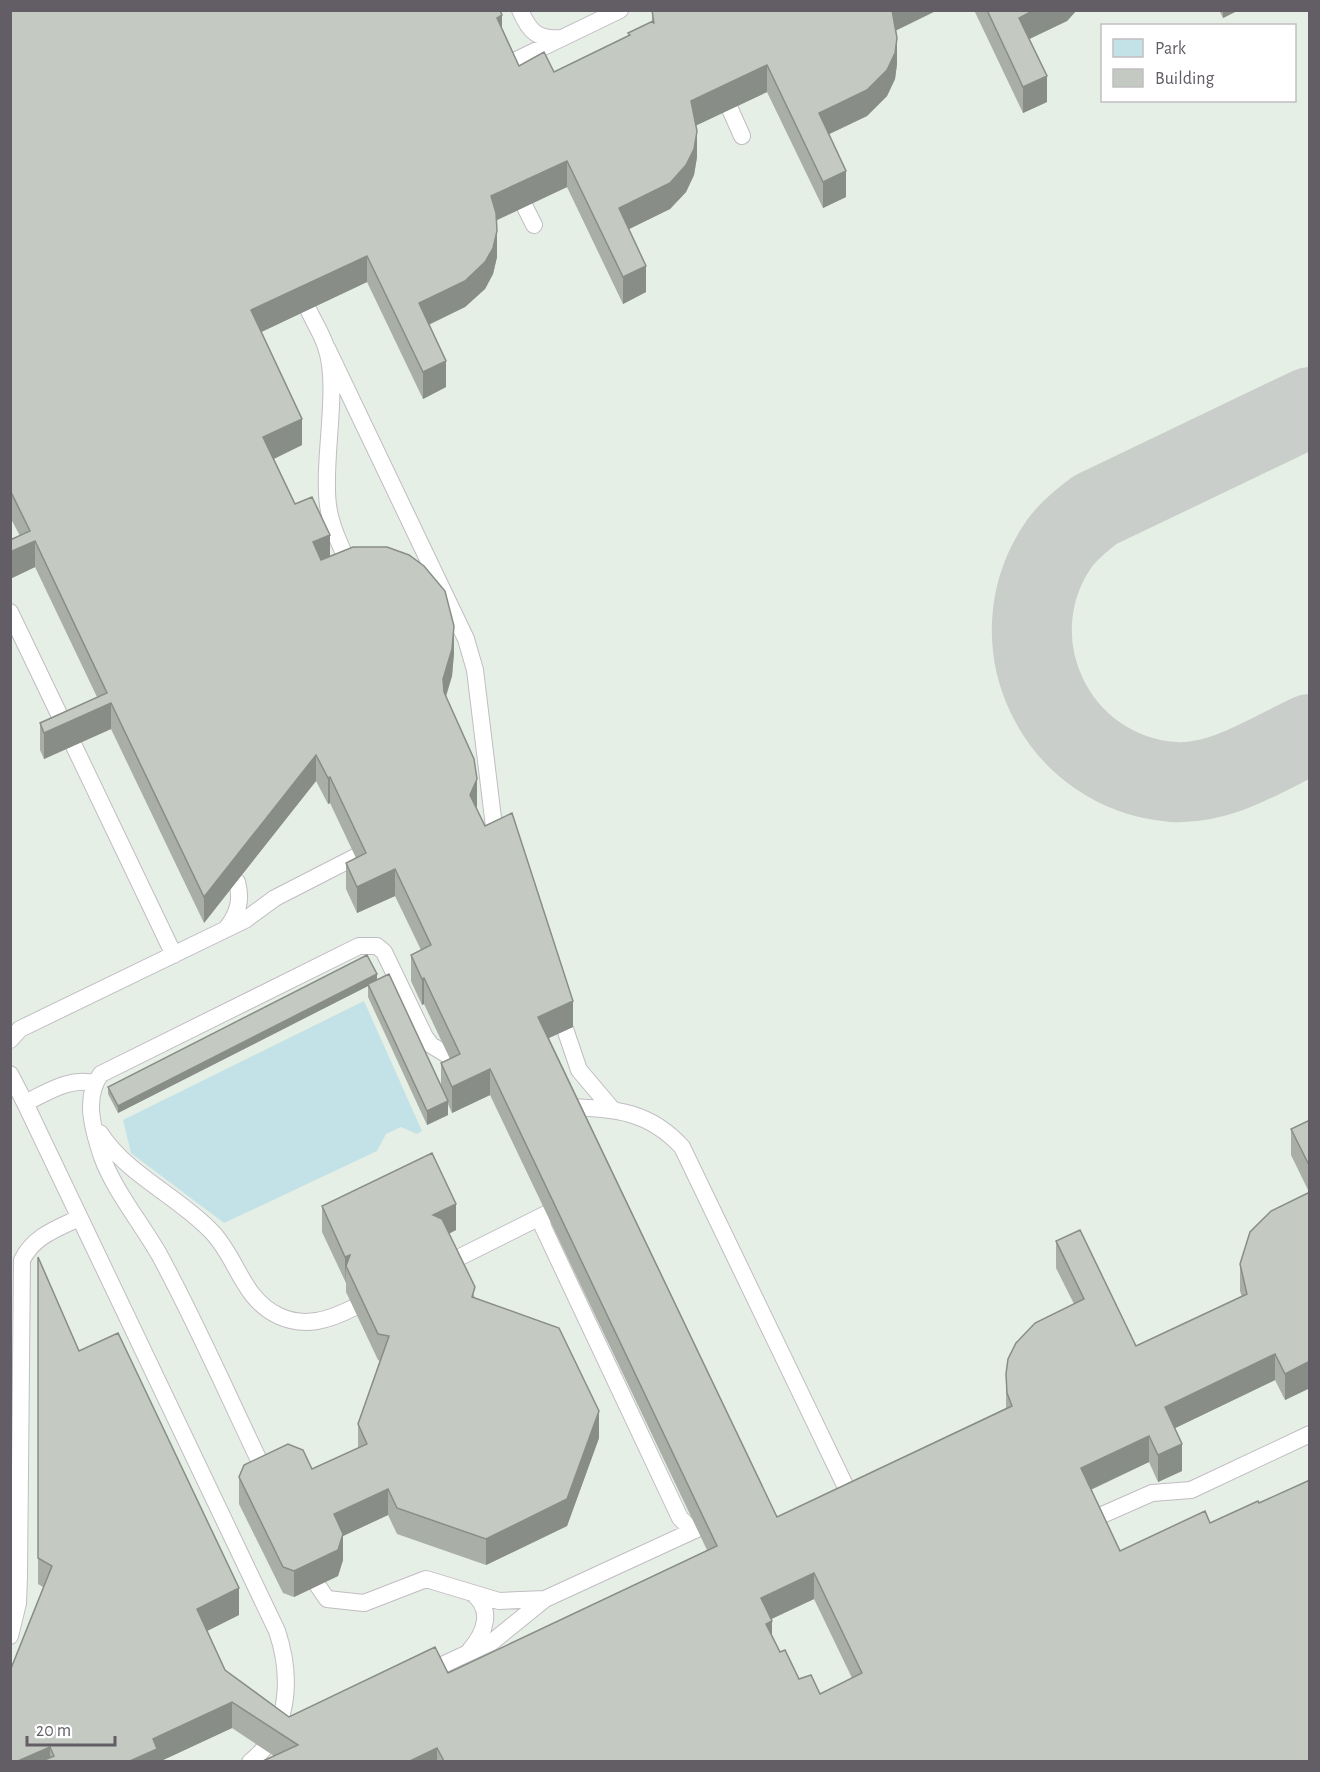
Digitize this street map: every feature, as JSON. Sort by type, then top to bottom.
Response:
[{"type":"lane","points":[[520,10],[533,34],[542,38],[564,37]]},
{"type":"lane","points":[[506,65],[620,10]]},
{"type":"lane","points":[[729,109],[741,136]]},
{"type":"lane","points":[[525,207],[534,225]]},
{"type":"lane","points":[[308,309],[466,639],[475,670],[496,847]]},
{"type":"lane","points":[[327,348],[330,373],[326,483],[328,508],[335,533],[353,574]]},
{"type":"lane","points":[[10,612],[174,955]]},
{"type":"lane","points":[[10,1040],[20,1029],[226,930],[245,920],[275,898],[355,857]]},
{"type":"lane","points":[[226,930],[236,917],[240,903],[237,882]]},
{"type":"lane","points":[[268,1480],[160,1257],[105,1164],[94,1122],[90,1095],[94,1083],[101,1074],[359,946],[368,945],[377,946],[389,959],[431,1045],[449,1056]]},
{"type":"lane","points":[[565,1029],[579,1070],[612,1109]]},
{"type":"lane","points":[[10,1074],[277,1631],[286,1658],[288,1685],[282,1713],[267,1744],[250,1761]]},
{"type":"lane","points":[[25,1103],[70,1081],[82,1080],[94,1083]]},
{"type":"lane","points":[[570,1107],[612,1109],[651,1120],[668,1132],[682,1147],[855,1506]]},
{"type":"lane","points":[[94,1122],[115,1153],[213,1233],[226,1250],[245,1287],[263,1307],[298,1322],[329,1319],[353,1308]]},
{"type":"lane","points":[[404,1683],[492,1642],[545,1599],[697,1529],[687,1525],[680,1518],[543,1227],[542,1220],[546,1214],[450,1262]]},
{"type":"lane","points":[[10,1636],[18,1603],[19,1576],[22,1260],[28,1248],[42,1236],[79,1218]]},
{"type":"lane","points":[[1093,1520],[1152,1493],[1191,1490],[1310,1434]]},
{"type":"lane","points":[[318,1586],[327,1599],[364,1603],[426,1579],[508,1602],[545,1599]]},
{"type":"lane","points":[[467,1654],[480,1640],[486,1617],[480,1599],[471,1592]]},
{"type":"lane","points":[[282,1713],[300,1722]]},
{"type":"green space","points":[[364,1001],[422,1131],[417,1134],[401,1127],[386,1134],[377,1151],[224,1223],[131,1153],[123,1120]]},
{"type":"building","points":[[10,10],[500,10],[502,15],[497,18],[519,66],[544,52],[554,72],[630,35],[628,33],[653,21],[654,24],[652,10],[892,10],[897,38],[895,53],[887,70],[867,90],[819,113],[846,171],[823,182],[767,65],[691,101],[697,131],[694,149],[686,165],[670,183],[619,208],[646,266],[623,277],[567,161],[491,196],[496,213],[497,231],[493,248],[485,262],[465,281],[419,303],[446,361],[423,372],[367,256],[251,310],[302,419],[263,437],[295,504],[312,497],[330,535],[313,542],[321,560],[353,547],[387,547],[409,555],[424,566],[445,591],[454,626],[452,649],[443,679],[444,692],[474,759],[477,779],[470,795],[485,826],[512,813],[573,1001],[538,1017],[777,1517],[1012,1406],[1007,1393],[1006,1374],[1008,1359],[1016,1343],[1035,1323],[1084,1299],[1056,1241],[1080,1230],[1136,1346],[1247,1294],[1240,1264],[1250,1232],[1271,1211],[1310,1192],[1310,1361],[1285,1374],[1275,1354],[1165,1407],[1182,1444],[1158,1455],[1149,1436],[1081,1468],[1120,1551],[1205,1511],[1210,1523],[1310,1480],[1310,1761],[444,1761],[437,1748],[410,1761],[263,1761],[298,1745],[232,1702],[153,1739],[157,1749],[130,1761],[42,1761],[54,1756],[50,1747],[18,1761],[10,1761],[10,1671],[52,1566],[38,1558],[38,1257],[79,1351],[118,1333],[239,1588],[197,1609],[225,1670],[289,1717],[435,1647],[448,1673],[717,1546],[490,1069],[452,1087],[441,1063],[460,1054],[411,955],[431,945],[395,869],[357,887],[346,863],[366,853],[330,777],[328,778],[316,755],[204,897],[111,703],[44,733],[40,723],[107,693],[35,541],[10,552],[10,540],[30,531],[10,490]],"holes":[[[814,1573],[862,1673],[820,1694],[811,1675],[799,1679],[785,1650],[780,1652],[766,1624],[772,1621],[761,1598]]]},
{"type":"building","points":[[987,10],[1034,10],[1019,18],[1047,76],[1023,87]]},
{"type":"building","points":[[367,955],[377,974],[118,1106],[108,1087]]},
{"type":"building","points":[[389,974],[448,1101],[427,1111],[368,984]]},
{"type":"building","points":[[1310,1120],[1310,1167],[1291,1129]]},
{"type":"building","points":[[432,1153],[456,1204],[433,1215],[442,1219],[475,1287],[472,1297],[559,1328],[599,1411],[567,1499],[486,1539],[397,1508],[388,1489],[334,1514],[343,1534],[338,1550],[294,1571],[283,1567],[239,1477],[244,1465],[288,1444],[303,1450],[312,1469],[367,1444],[358,1424],[389,1336],[378,1334],[346,1266],[350,1255],[345,1257],[322,1206]]},
{"type":"taxiway","points":[[1310,407],[1095,510],[1071,530],[1059,544],[1040,582],[1032,621],[1035,660],[1047,696],[1068,728],[1096,755],[1132,773],[1173,782],[1209,779],[1244,767],[1310,734]]}]
